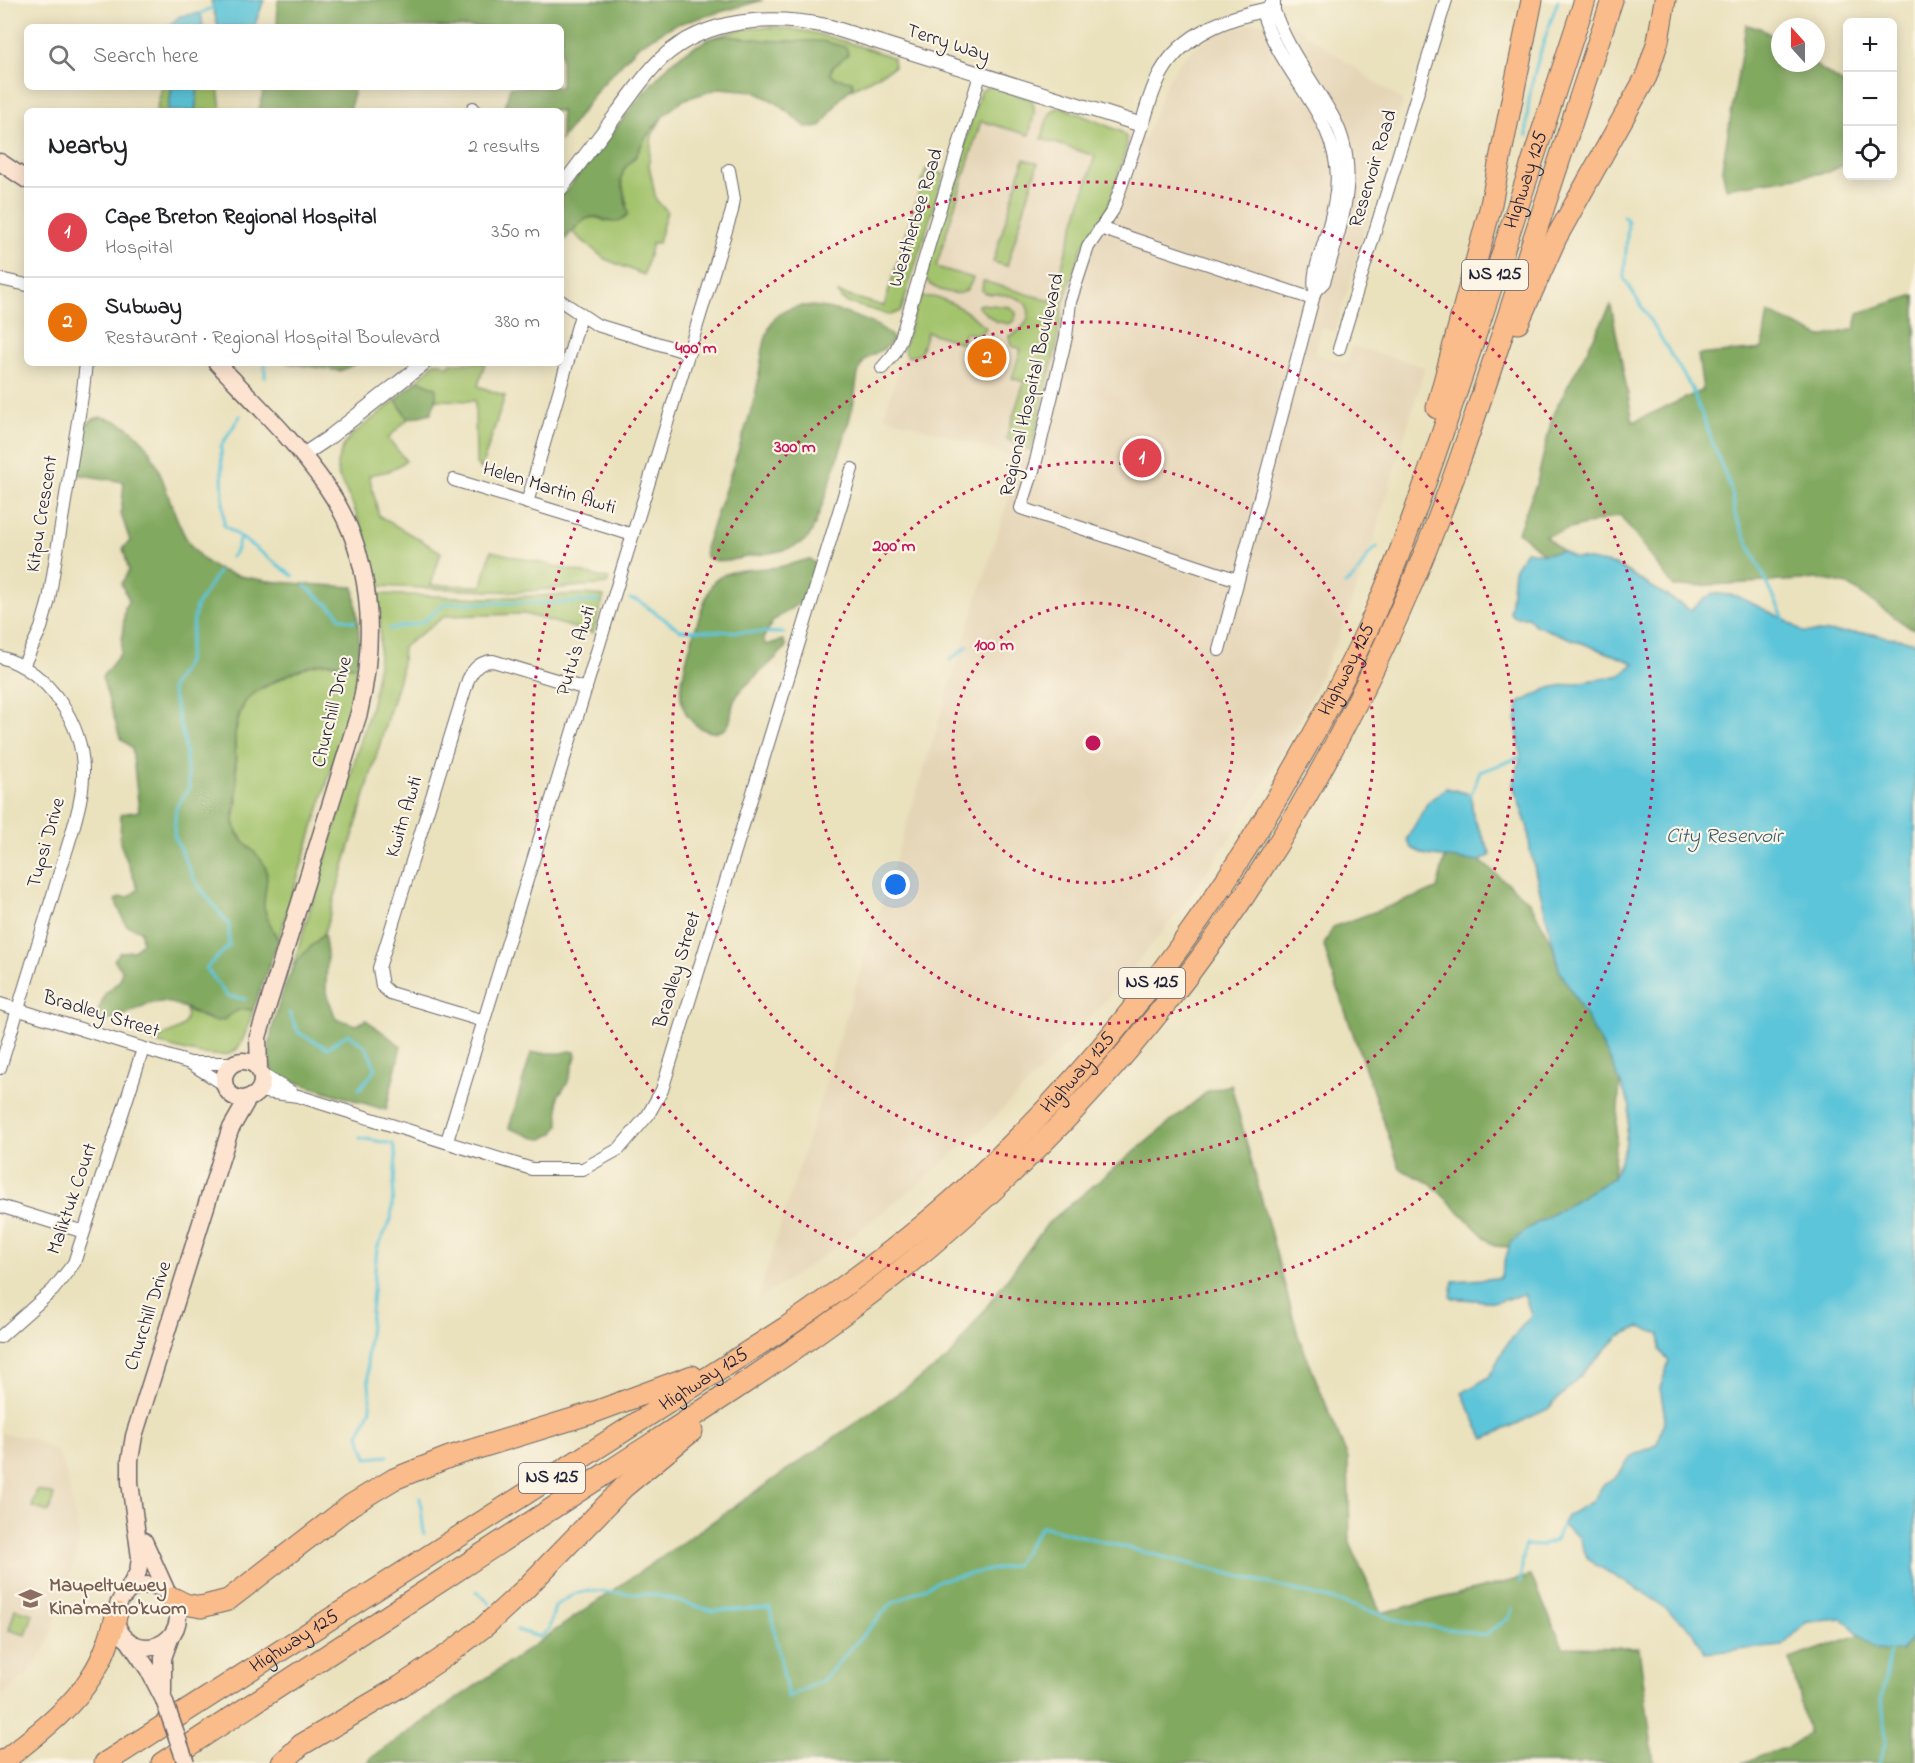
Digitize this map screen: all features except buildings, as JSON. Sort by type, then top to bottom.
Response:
[{"type":"highway","points":[[1401,549],[1488,219],[1532,0]]},
{"type":"highway","name":"Highway 125","points":[[105,1763],[838,1292],[896,1248],[966,1188],[1053,1100],[1133,1008],[1186,940],[1257,834],[1353,659],[1401,549],[1471,348],[1585,0]]},
{"type":"highway","name":"Highway 125","points":[[162,1763],[659,1439],[856,1305],[917,1257],[1023,1162],[1106,1075],[1153,1019],[1248,890],[1299,807],[1365,683],[1436,525],[1471,431],[1612,0]]},
{"type":"highway","points":[[1471,431],[1556,238],[1646,77],[1658,41],[1665,0]]},
{"type":"highway","points":[[170,1595],[185,1604],[201,1607],[228,1600],[351,1505],[394,1479],[478,1447],[592,1413],[692,1376],[788,1326]]},
{"type":"highway","points":[[282,1763],[301,1745],[401,1686],[485,1626],[525,1589],[624,1487],[794,1348]]},
{"type":"highway","points":[[1,1763],[62,1712],[85,1688],[104,1652],[121,1604]]},
{"type":"main road","points":[[0,162],[24,178]]},
{"type":"main road","name":"Churchill Drive","points":[[121,1604],[140,1565],[130,1474],[134,1436],[230,1130],[248,1085],[258,1037],[316,844],[356,723],[364,690],[370,644],[367,587],[351,532],[337,503],[303,455],[221,366]]},
{"type":"main road","name":"Churchill Drive","points":[[248,1085],[226,1072],[258,1037]]},
{"type":"main road","points":[[236,1063],[249,1062],[248,1085]]},
{"type":"main road","name":"Churchill Drive","points":[[135,1518],[170,1595]]},
{"type":"main road","points":[[164,1700],[163,1658],[178,1622],[178,1614],[170,1595],[159,1587],[143,1585],[132,1589],[121,1604],[117,1623],[148,1669],[164,1700],[186,1763]]},
{"type":"main road","points":[[127,1639],[145,1646],[155,1645],[171,1636]]},
{"type":"street","name":"Reservoir Road","points":[[1339,349],[1446,0]]},
{"type":"street","points":[[1142,125],[1160,75],[1184,45],[1214,26],[1267,5],[1271,38],[1279,55],[1328,134],[1336,161],[1336,191],[1313,278],[1314,295],[1219,650]]},
{"type":"street","name":"Terry Way","points":[[564,184],[654,66],[682,43],[716,28],[753,21],[785,20],[827,26],[1142,125]]},
{"type":"street","name":"Weatherbee Road","points":[[882,368],[894,354],[900,341],[980,75]]},
{"type":"street","name":"Regional Hospital Boulevard","points":[[1142,125],[1113,210],[1088,247],[1070,302],[1063,348],[1036,461],[1021,508],[1238,580]]},
{"type":"street","name":"Putu's Awti","points":[[447,1141],[732,211],[734,199],[729,170]]},
{"type":"street","points":[[1101,228],[1314,295]]},
{"type":"street","points":[[0,279],[24,284]]},
{"type":"street","points":[[564,303],[607,328],[688,353]]},
{"type":"street","points":[[527,503],[581,315]]},
{"type":"street","name":"Kitpu Crescent","points":[[23,666],[41,628],[49,600],[86,366]]},
{"type":"street","points":[[303,455],[420,366]]},
{"type":"street","name":"Bradley Street","points":[[0,1004],[190,1064],[248,1085],[298,1096],[532,1169],[583,1169],[619,1149],[648,1115],[662,1090],[852,469]]},
{"type":"street","name":"Helen Martin Awti","points":[[454,480],[633,535]]},
{"type":"street","name":"Tupsi Drive","points":[[0,657],[23,666],[48,688],[68,715],[78,741],[83,775],[77,813],[0,1068]]},
{"type":"street","name":"Kwitn Awti","points":[[484,1021],[390,993],[382,986],[379,968],[468,680],[474,669],[483,663],[493,661],[586,689]]},
{"type":"street","name":"Maliktuk Court","points":[[0,1337],[60,1283],[77,1256],[143,1049]]},
{"type":"street","name":"Bradley Street","points":[[190,1064],[236,1063]]},
{"type":"street","points":[[0,1206],[84,1232]]},
{"type":"shaded area","points":[[1286,20],[1403,101],[1335,332],[1322,328],[1315,354],[1346,364],[1352,346],[1425,367],[1375,536],[1337,642],[1292,736],[1237,828],[1180,910],[1119,985],[1057,1055],[991,1121],[919,1184],[841,1244],[757,1301],[1021,459],[884,416],[985,91],[1145,140],[1163,90],[1176,67],[1193,48],[1217,34],[1249,24]]},
{"type":"shaded area","name":"Maupeltuewey Kina'matno'kuom","points":[[0,1433],[30,1438],[58,1453],[63,1461],[79,1534],[77,1552],[48,1644],[29,1673],[0,1697]]},
{"type":"green space","points":[[278,0],[763,0],[674,25],[639,45],[599,88],[564,136],[564,108],[505,108],[509,90],[564,90],[564,24],[277,24]]},
{"type":"green space","points":[[1746,25],[1760,28],[1771,35],[1771,72],[1825,72],[1843,83],[1843,165],[1829,172],[1726,188],[1722,169]]},
{"type":"green space","points":[[759,27],[792,29],[839,40],[893,58],[894,67],[850,90],[853,83],[830,73],[833,67],[848,54],[846,47],[812,42],[711,38]]},
{"type":"green space","points":[[726,36],[776,41],[822,41],[846,47],[848,54],[833,67],[830,73],[835,78],[852,81],[853,86],[840,99],[822,125],[815,128],[806,127],[777,103],[753,91],[720,88],[683,100],[663,116],[645,138],[636,156],[624,169],[621,179],[628,214],[617,222],[595,217],[589,218],[577,225],[564,240],[564,193],[645,91],[670,64],[685,52],[711,38]]},
{"type":"green space","points":[[987,87],[1031,99],[1034,107],[1033,117],[1029,135],[981,121],[936,267],[973,278],[965,291],[952,293],[931,285],[926,280],[926,273],[980,92]]},
{"type":"green space","points":[[161,90],[172,90],[168,108],[157,108]]},
{"type":"green space","points":[[198,90],[218,90],[221,108],[195,108]]},
{"type":"green space","points":[[263,90],[354,90],[350,108],[260,108]]},
{"type":"green space","points":[[1062,107],[1122,132],[1126,137],[1127,145],[1109,205],[1082,247],[1063,303],[1057,343],[1031,451],[1006,439],[1024,382],[1012,378],[1021,349],[1011,346],[1009,336],[1015,334],[1024,325],[1029,314],[1028,309],[1015,297],[982,291],[983,281],[1051,301],[1095,156],[1042,139],[1050,114]]},
{"type":"green space","points":[[663,116],[652,135],[649,165],[656,200],[667,211],[658,243],[652,243],[644,275],[605,259],[572,232],[587,219],[595,217],[605,221],[627,205],[621,178],[624,169],[636,156],[645,138]]},
{"type":"green space","points":[[1024,159],[1038,163],[1007,266],[993,262]]},
{"type":"green space","points":[[926,169],[944,174],[901,311],[891,315],[841,299],[838,293],[884,306]]},
{"type":"green space","points":[[1915,295],[1915,629],[1848,585],[1820,579],[1674,587],[1620,515],[1545,536],[1562,551],[1544,554],[1518,532],[1537,482],[1553,414],[1611,305],[1633,422],[1703,390],[1698,355],[1762,349],[1768,312],[1821,337],[1855,329],[1858,313]]},
{"type":"green space","points":[[922,297],[949,302],[965,311],[986,328],[978,336],[965,332],[962,343],[927,332],[920,354],[909,357],[904,347],[917,302]]},
{"type":"green space","points":[[981,304],[1010,307],[1016,313],[1015,320],[1009,324],[995,321],[978,307]]},
{"type":"green space","points":[[801,306],[827,308],[860,318],[889,333],[893,339],[890,344],[867,359],[860,368],[852,411],[840,450],[818,516],[807,539],[780,551],[728,561],[716,561],[706,557],[705,548],[754,400],[767,333],[780,314],[788,309]]},
{"type":"green space","points":[[306,366],[351,366],[340,371]]},
{"type":"green space","points":[[431,366],[484,366],[478,386],[505,396],[481,469],[476,464],[475,401],[436,400],[435,388],[418,380]]},
{"type":"green space","points":[[418,380],[436,388],[436,400],[431,413],[408,419],[396,400]]},
{"type":"green space","points":[[396,400],[408,419],[388,438],[406,461],[389,471],[369,475],[379,516],[441,552],[431,585],[482,586],[491,551],[609,579],[607,584],[516,592],[376,586],[368,545],[352,503],[338,475],[337,463],[344,445],[352,435]]},
{"type":"green space","points":[[101,417],[125,426],[143,441],[155,461],[183,531],[196,552],[214,567],[227,573],[262,580],[354,587],[359,633],[359,667],[323,663],[294,672],[251,695],[237,720],[235,826],[242,840],[265,866],[267,876],[264,907],[278,941],[253,1010],[240,1010],[225,1019],[214,1021],[181,1006],[161,1002],[144,1006],[121,1017],[95,1019],[105,994],[120,980],[122,970],[114,960],[120,952],[133,951],[142,943],[141,931],[126,925],[115,900],[129,897],[138,889],[120,843],[121,814],[139,811],[132,748],[120,738],[102,677],[121,653],[125,607],[129,600],[121,584],[129,571],[123,548],[130,541],[121,514],[124,482],[75,474],[83,430],[90,421]]},
{"type":"green space","points":[[806,560],[815,563],[815,571],[802,601],[773,621],[763,639],[766,645],[783,640],[786,646],[740,692],[733,703],[729,723],[725,729],[712,732],[699,727],[684,709],[681,686],[693,638],[714,581],[736,571],[781,566]]},
{"type":"green space","points":[[378,594],[487,598],[584,594],[604,596],[593,633],[525,614],[445,616],[403,647],[401,672],[324,934],[293,966],[372,703],[380,649]]},
{"type":"green space","points":[[326,663],[359,667],[344,728],[278,941],[264,907],[266,869],[237,832],[234,820],[237,803],[235,734],[246,700],[259,690],[296,671]]},
{"type":"green space","points":[[1445,857],[1480,861],[1530,902],[1553,946],[1559,969],[1611,1061],[1620,1082],[1613,1178],[1527,1229],[1509,1247],[1494,1246],[1430,1183],[1400,1169],[1324,945],[1333,927],[1437,889]]},
{"type":"green space","points":[[324,934],[327,953],[326,992],[336,1019],[357,1025],[366,1020],[401,1046],[386,1110],[287,1079],[274,1072],[269,1063],[274,1020],[289,977],[299,959]]},
{"type":"green space","points":[[242,1008],[253,1010],[243,1040],[237,1049],[230,1053],[209,1055],[153,1042],[181,1027],[187,1017],[186,1010],[216,1021],[225,1019]]},
{"type":"green space","points":[[575,1052],[576,1056],[567,1084],[558,1096],[559,1125],[554,1133],[543,1139],[509,1128],[531,1053]]},
{"type":"green space","points":[[1231,1085],[1298,1335],[1348,1459],[1350,1543],[1381,1613],[1531,1576],[1563,1647],[1639,1648],[1654,1763],[368,1763],[371,1758],[949,1358],[1048,1223],[1208,1091]]},
{"type":"green space","points":[[37,1490],[54,1495],[49,1512],[32,1507]]},
{"type":"green space","points":[[15,1609],[33,1614],[26,1635],[9,1630]]},
{"type":"green space","points":[[1915,1632],[1915,1763],[1742,1763],[1790,1746],[1808,1734],[1790,1659],[1859,1635],[1901,1652]]},
{"type":"water","points":[[211,0],[264,0],[255,24],[217,24]]},
{"type":"water","points":[[201,13],[203,24],[171,24],[180,16]]},
{"type":"water","points":[[172,90],[198,90],[195,108],[168,108]]},
{"type":"water","name":"City Reservoir","points":[[1526,551],[1544,554],[1562,551],[1573,557],[1616,565],[1690,610],[1713,593],[1737,596],[1784,619],[1803,632],[1867,633],[1915,642],[1915,1632],[1901,1652],[1876,1650],[1843,1619],[1807,1622],[1782,1646],[1705,1653],[1693,1631],[1655,1600],[1588,1560],[1579,1537],[1562,1525],[1568,1515],[1593,1501],[1603,1485],[1619,1474],[1630,1457],[1658,1444],[1665,1417],[1660,1388],[1669,1362],[1660,1350],[1660,1334],[1640,1327],[1619,1336],[1548,1409],[1484,1439],[1462,1393],[1489,1377],[1505,1347],[1531,1315],[1524,1294],[1497,1302],[1451,1298],[1453,1281],[1500,1278],[1510,1244],[1527,1229],[1613,1178],[1625,1148],[1630,1106],[1611,1061],[1559,969],[1530,850],[1528,828],[1513,785],[1521,757],[1516,722],[1519,703],[1549,688],[1621,675],[1634,663],[1535,625],[1528,617],[1515,617],[1510,613],[1514,570]]},
{"type":"water","points":[[1446,788],[1471,794],[1473,816],[1491,855],[1479,862],[1426,855],[1411,848],[1407,839],[1428,802]]},
{"type":"waterway","points":[[1527,136],[1532,84],[1558,0]]},
{"type":"waterway","points":[[201,13],[214,7]]},
{"type":"waterway","points":[[1623,216],[1628,221],[1624,278],[1691,387],[1732,492],[1735,515],[1784,619]]},
{"type":"waterway","points":[[265,366],[265,377]]},
{"type":"waterway","points":[[240,416],[221,446],[224,525],[293,576]]},
{"type":"waterway","points":[[231,557],[236,551],[240,537]]},
{"type":"waterway","points":[[1345,584],[1355,576],[1368,555],[1377,547]]},
{"type":"waterway","points":[[218,572],[196,607],[187,662],[171,688],[184,740],[189,788],[176,808],[174,835],[195,881],[229,925],[229,946],[206,968],[227,996],[245,999]]},
{"type":"waterway","points":[[305,586],[336,611],[340,618],[355,622]]},
{"type":"waterway","points":[[630,599],[639,601],[680,630],[784,633]]},
{"type":"waterway","points":[[389,629],[421,623],[446,603],[598,601]]},
{"type":"waterway","points":[[950,660],[968,646]]},
{"type":"waterway","points":[[1471,794],[1480,772],[1521,757]]},
{"type":"waterway","points":[[289,1013],[299,1033],[327,1048],[348,1034],[366,1047],[376,1069],[359,1089]]},
{"type":"waterway","points":[[360,1138],[393,1144],[396,1157],[391,1220],[377,1248],[367,1356],[371,1409],[359,1434],[367,1458],[388,1456]]},
{"type":"waterway","points":[[420,1498],[424,1534]]},
{"type":"waterway","points":[[1520,1582],[1525,1545],[1541,1546],[1556,1540],[1562,1525]]},
{"type":"waterway","points":[[517,1630],[540,1637],[549,1629],[555,1606],[574,1594],[589,1591],[657,1595],[713,1611],[770,1608],[788,1697],[823,1680],[890,1605],[940,1580],[1015,1565],[1041,1526],[1334,1600],[1409,1623],[1485,1635],[1509,1618],[1512,1609]]},
{"type":"waterway","points":[[477,1591],[490,1604]]},
{"type":"waterway","points":[[1878,1763],[1886,1742],[1882,1698],[1890,1651]]},
{"type":"place","name":"Subway","points":[[987,358]]},
{"type":"place","name":"Cape Breton Regional Hospital","points":[[1142,458]]},
{"type":"place","name":"Maupeltuewey Kina'matno'kuom","points":[[31,1598]]}]
